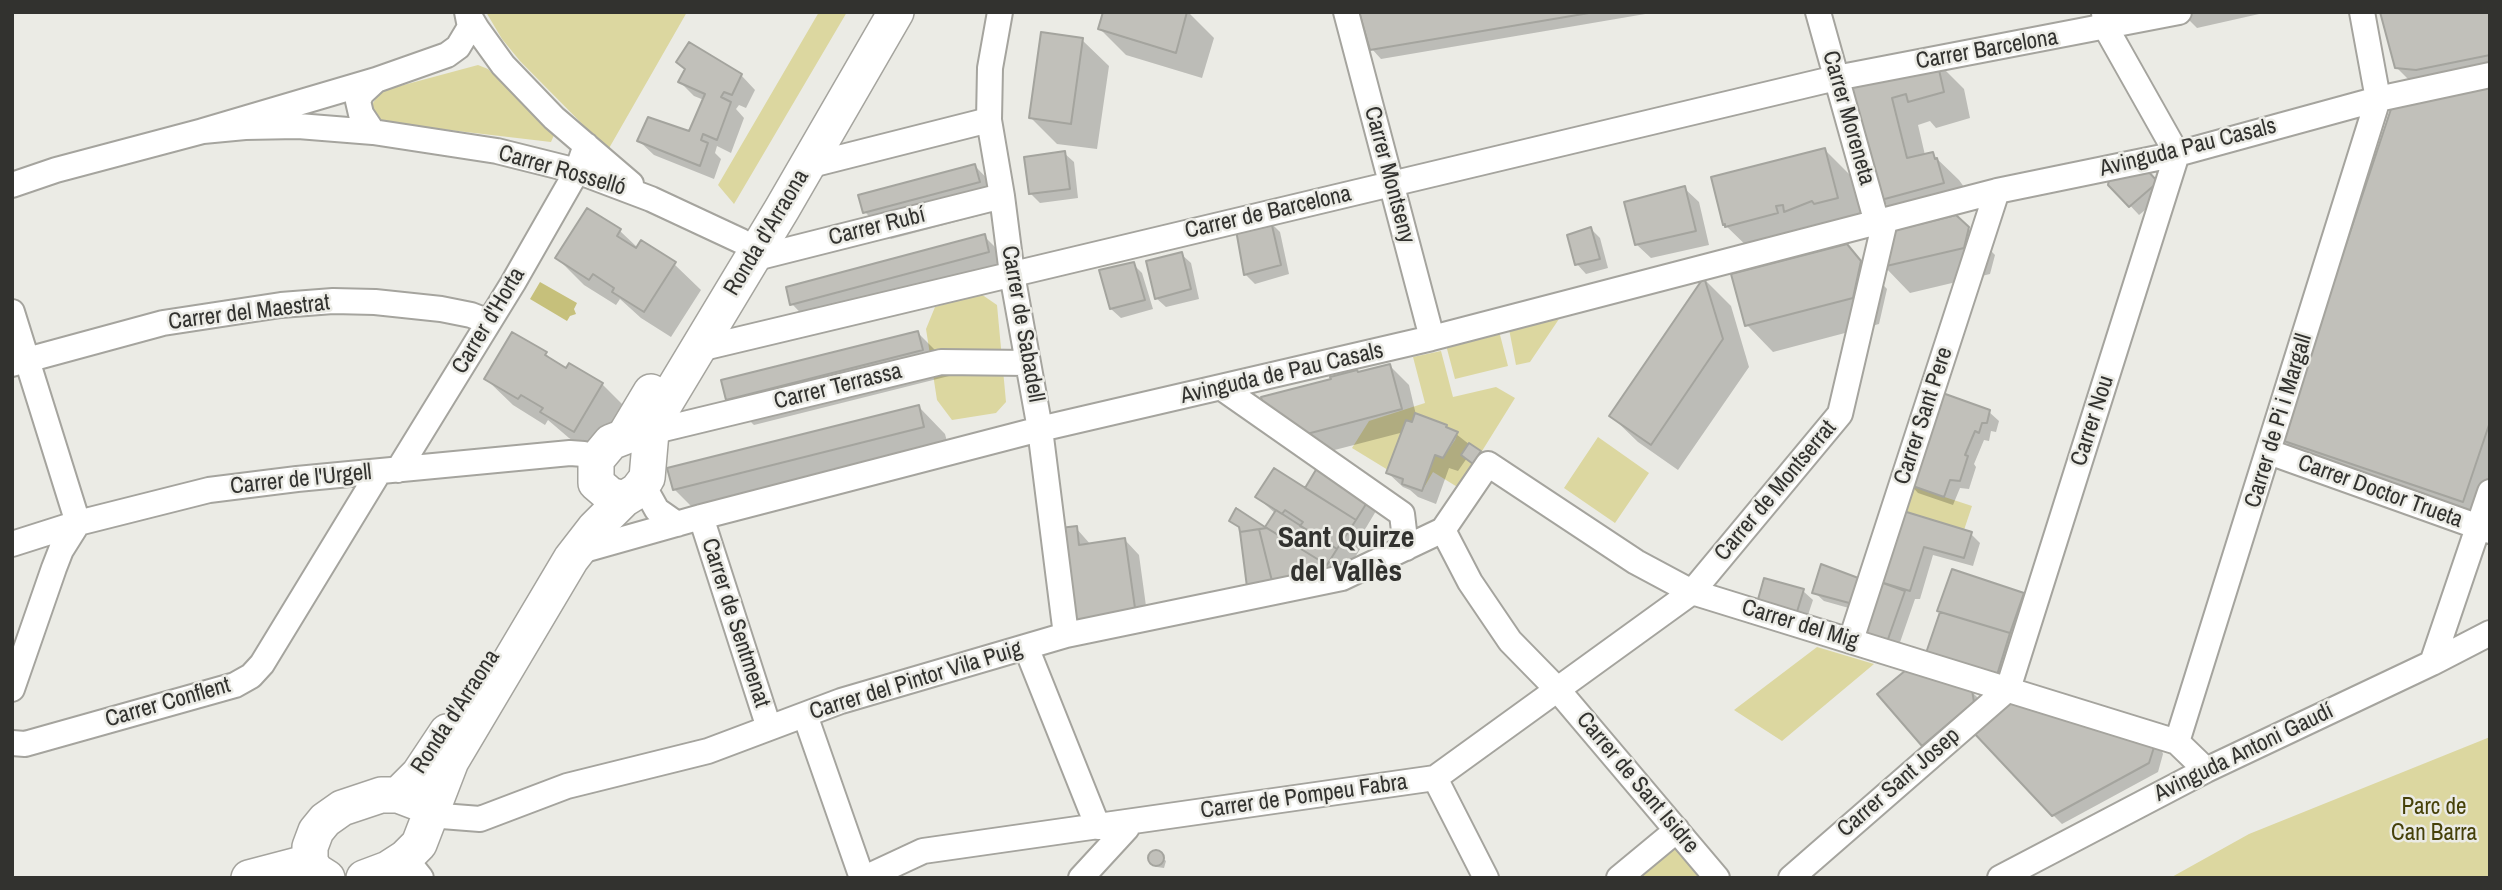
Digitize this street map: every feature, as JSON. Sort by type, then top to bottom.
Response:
[{"type":"street","name":"Carrer Rosselló","points":[[12,185],[56,170],[203,131],[376,80],[447,55],[458,47],[470,27],[467,12]]},
{"type":"street","points":[[467,12],[503,65],[554,118],[621,178],[651,199]]},
{"type":"street","name":"Ronda d'Arraona","points":[[413,868],[429,815],[437,802],[451,761],[577,552],[595,528],[626,465],[876,12]]},
{"type":"street","name":"Ronda d'Arraona","points":[[398,795],[419,774],[436,751],[661,410],[699,349],[747,250],[807,166],[896,12]]},
{"type":"street","name":"Carrer de Sabadell","points":[[1000,12],[990,68],[989,120],[1012,274],[1040,429],[1066,635]]},
{"type":"street","name":"Carrer Montseny","points":[[1346,12],[1432,338]]},
{"type":"street","name":"Carrer Moreneta","points":[[1818,12],[1881,222]]},
{"type":"street","name":"Carrer Barcelona","points":[[1836,78],[2105,20],[2179,12]]},
{"type":"street","points":[[2362,12],[2378,99]]},
{"type":"street","points":[[2105,20],[2177,154]]},
{"type":"street","name":"Avinguda Pau Casals","points":[[1881,222],[1997,191],[2177,154],[2378,99],[2490,75]]},
{"type":"street","name":"Carrer de Barcelona","points":[[699,349],[1836,78]]},
{"type":"street","points":[[373,132],[361,114],[358,101],[362,93],[376,80]]},
{"type":"street","name":"Carrer de Pi i Margall","points":[[2177,743],[2378,99]]},
{"type":"street","points":[[554,118],[568,169]]},
{"type":"street","points":[[807,166],[989,120]]},
{"type":"street","name":"Carrer Rosselló","points":[[203,131],[298,126],[373,132],[497,151],[568,169],[651,199],[747,250]]},
{"type":"street","name":"Carrer d'Horta","points":[[389,471],[489,322],[568,169],[583,159],[586,145]]},
{"type":"street","name":"Carrer Nou","points":[[2008,689],[2177,154]]},
{"type":"street","name":"Carrer Sant Pere","points":[[1851,640],[1997,191]]},
{"type":"street","name":"Carrer Rubí","points":[[747,250],[1002,196]]},
{"type":"street","name":"Avinguda de Pau Casals","points":[[689,521],[1040,429],[1432,338],[1881,222]]},
{"type":"street","name":"Carrer de Montserrat","points":[[1692,592],[1840,414],[1881,222]]},
{"type":"street","name":"Carrer del Maestrat","points":[[20,362],[163,323],[324,301],[375,302],[441,310],[471,315],[489,322]]},
{"type":"street","points":[[12,312],[20,362],[78,523],[61,550],[12,689]]},
{"type":"street","name":"Carrer Terrassa","points":[[626,465],[941,362],[1028,363]]},
{"type":"street","points":[[1222,388],[1402,514],[1406,548]]},
{"type":"street","name":"Carrer Doctor Trueta","points":[[2269,452],[2484,529]]},
{"type":"street","name":"Carrer de l'Urgell","points":[[12,544],[78,523],[209,489],[570,453],[626,465]]},
{"type":"street","name":"Carrer del Mig","points":[[1443,530],[1488,464],[1636,562],[1692,592],[2177,743],[2206,770]]},
{"type":"street","points":[[626,465],[657,510],[689,521]]},
{"type":"street","name":"Carrer Conflent","points":[[12,743],[25,744],[235,685],[251,676],[262,664],[389,471]]},
{"type":"street","points":[[2432,663],[2484,529],[2490,492]]},
{"type":"street","points":[[577,552],[689,521]]},
{"type":"street","name":"Carrer de Sentmenat","points":[[689,521],[769,728]]},
{"type":"street","name":"Carrer del Pintor Vila Puig","points":[[429,815],[480,819],[567,786],[708,751],[841,701],[1066,635],[1342,578],[1443,530]]},
{"type":"street","name":"Carrer de Sant Isidre","points":[[1443,530],[1470,582],[1510,640],[1557,689],[1717,878]]},
{"type":"street","name":"Carrer de Pompeu Fabra","points":[[863,878],[923,851],[1435,778],[1692,592]]},
{"type":"street","name":"Avinguda Antoni Gaudí","points":[[2000,878],[2206,770],[2490,633]]},
{"type":"street","points":[[1026,647],[1098,827]]},
{"type":"street","name":"Carrer Sant Josep","points":[[1791,878],[2008,689]]},
{"type":"street","points":[[805,715],[863,878]]},
{"type":"street","points":[[1435,778],[1486,878]]},
{"type":"street","points":[[249,878],[319,870],[310,847],[316,831],[325,820],[342,808],[361,800],[380,795],[398,795],[421,804],[429,815]]},
{"type":"street","points":[[1081,878],[1126,828],[1128,822]]},
{"type":"street","points":[[1619,878],[1676,830]]},
{"type":"street","points":[[364,878],[388,869],[413,868]]},
{"type":"green space","points":[[486,12],[687,12],[608,150],[520,61],[502,39]]},
{"type":"green space","points":[[819,12],[847,12],[734,204],[718,185]]},
{"type":"green space","points":[[478,65],[488,69],[554,135],[551,142],[381,122],[373,111],[373,103],[385,90]]},
{"type":"green space","points":[[981,294],[997,305],[1006,402],[996,413],[952,420],[937,400],[926,329],[935,307]]},
{"type":"green space","points":[[1559,319],[1530,362],[1516,365],[1509,329]]},
{"type":"green space","points":[[1499,331],[1508,366],[1455,379],[1446,345]]},
{"type":"green space","points":[[1441,351],[1453,397],[1496,387],[1515,398],[1459,488],[1433,472],[1422,491],[1435,455],[1443,458],[1455,440],[1458,432],[1446,427],[1447,425],[1416,413],[1388,470],[1352,448],[1369,421],[1425,403],[1413,357]]},
{"type":"green space","points":[[1598,437],[1649,473],[1615,523],[1564,488]]},
{"type":"green space","points":[[1908,485],[1972,506],[1964,530],[1900,510]]},
{"type":"green space","points":[[1817,647],[1874,664],[1782,741],[1734,710]]},
{"type":"green space","name":"Parc de Can Barra","points":[[2490,737],[2490,878],[2170,878],[2249,834]]},
{"type":"green space","points":[[1673,844],[1701,878],[1631,878]]},
{"type":"shaded area","points":[[540,282],[577,303],[574,309],[576,314],[570,316],[567,321],[530,299]]},
{"type":"building","points":[[1103,12],[1187,12],[1176,53],[1098,29]]},
{"type":"building","points":[[1359,12],[1595,12],[1370,50]]},
{"type":"building","points":[[2380,12],[2490,12],[2490,55],[2416,70],[2395,68]]},
{"type":"building","points":[[1041,32],[1083,38],[1071,124],[1029,118]]},
{"type":"building","points":[[689,42],[742,74],[732,95],[724,92],[721,97],[731,102],[717,140],[703,134],[701,140],[708,143],[700,166],[637,141],[648,117],[689,131],[705,94],[678,82],[685,69],[676,62]]},
{"type":"building","points":[[1937,61],[1944,92],[1908,102],[1906,94],[1892,98],[1907,158],[1933,152],[1944,183],[1881,200],[1845,80]]},
{"type":"building","points":[[2490,84],[2490,422],[2463,502],[2281,440],[2391,109]]},
{"type":"building","points":[[1825,148],[1838,198],[1814,204],[1812,201],[1784,212],[1783,205],[1776,206],[1778,213],[1725,227],[1725,224],[1723,225],[1711,177]]},
{"type":"building","points":[[1065,151],[1070,189],[1029,194],[1024,157]]},
{"type":"building","points":[[975,164],[980,182],[863,213],[858,195]]},
{"type":"building","points":[[2146,169],[2158,182],[2129,207],[2108,185],[2109,179]]},
{"type":"building","points":[[1685,186],[1696,231],[1635,245],[1624,202]]},
{"type":"building","points":[[587,208],[621,229],[617,236],[636,248],[641,240],[676,262],[644,312],[612,292],[614,288],[593,274],[589,280],[555,258]]},
{"type":"building","points":[[1956,215],[1969,227],[1964,248],[1882,267],[1888,232]]},
{"type":"building","points":[[1271,221],[1281,265],[1244,275],[1236,230]]},
{"type":"building","points":[[1591,227],[1600,259],[1575,265],[1567,235]]},
{"type":"building","points":[[985,234],[989,252],[790,305],[786,287]]},
{"type":"building","points":[[1847,244],[1861,261],[1853,298],[1745,326],[1731,274]]},
{"type":"building","points":[[1182,252],[1191,289],[1155,299],[1146,261]]},
{"type":"building","points":[[1134,262],[1145,300],[1110,309],[1099,270]]},
{"type":"building","points":[[1704,277],[1723,339],[1651,445],[1609,416]]},
{"type":"building","points":[[918,331],[923,350],[726,400],[721,380]]},
{"type":"building","points":[[512,332],[547,352],[545,355],[566,368],[569,363],[603,383],[574,432],[540,412],[543,408],[521,395],[518,399],[484,379]]},
{"type":"building","points":[[1390,364],[1402,409],[1303,435],[1264,410],[1261,397],[1357,370],[1358,372]]},
{"type":"building","points":[[1937,391],[1990,410],[1987,423],[1982,423],[1979,433],[1975,431],[1965,455],[1968,456],[1960,481],[1950,480],[1944,497],[1907,484]]},
{"type":"building","points":[[919,405],[924,427],[673,490],[667,468]]},
{"type":"building","points":[[1415,413],[1458,432],[1443,458],[1435,455],[1422,491],[1402,484],[1403,479],[1386,473],[1406,420],[1412,422]]},
{"type":"building","points":[[1469,443],[1481,451],[1473,464],[1461,455]]},
{"type":"building","points":[[1274,468],[1356,520],[1337,549],[1300,526],[1303,522],[1285,510],[1282,514],[1255,497]]},
{"type":"building","points":[[1317,468],[1368,501],[1356,520],[1305,488]]},
{"type":"building","points":[[1236,508],[1267,528],[1240,532],[1239,527],[1229,521]]},
{"type":"building","points":[[1276,510],[1337,549],[1327,565],[1265,527]]},
{"type":"building","points":[[1900,510],[1972,532],[1964,558],[1924,547],[1910,591],[1877,581]]},
{"type":"building","points":[[1077,526],[1079,545],[1125,538],[1136,615],[1074,624],[1060,528]]},
{"type":"building","points":[[1267,528],[1327,565],[1322,569],[1272,581],[1259,529]]},
{"type":"building","points":[[1259,529],[1272,581],[1247,587],[1240,532]]},
{"type":"building","points":[[1821,564],[1861,579],[1853,604],[1812,593]]},
{"type":"building","points":[[1952,569],[2024,593],[2010,633],[1937,611]]},
{"type":"building","points":[[1764,578],[1804,589],[1796,615],[1757,603]]},
{"type":"building","points":[[1872,579],[1905,591],[1887,642],[1855,632]]},
{"type":"building","points":[[1940,612],[2010,633],[1997,675],[1926,653]]},
{"type":"building","points":[[1906,670],[1972,690],[1974,702],[1922,746],[1877,694]]},
{"type":"building","points":[[2006,701],[2155,744],[2149,763],[2052,816],[1973,732]]},
{"type":"building","points":[[1156,850],[1164,858],[1156,866],[1148,858]]},
{"type":"district","name":"Sant Quirze del Vallès","points":[[1346,556]]}]
